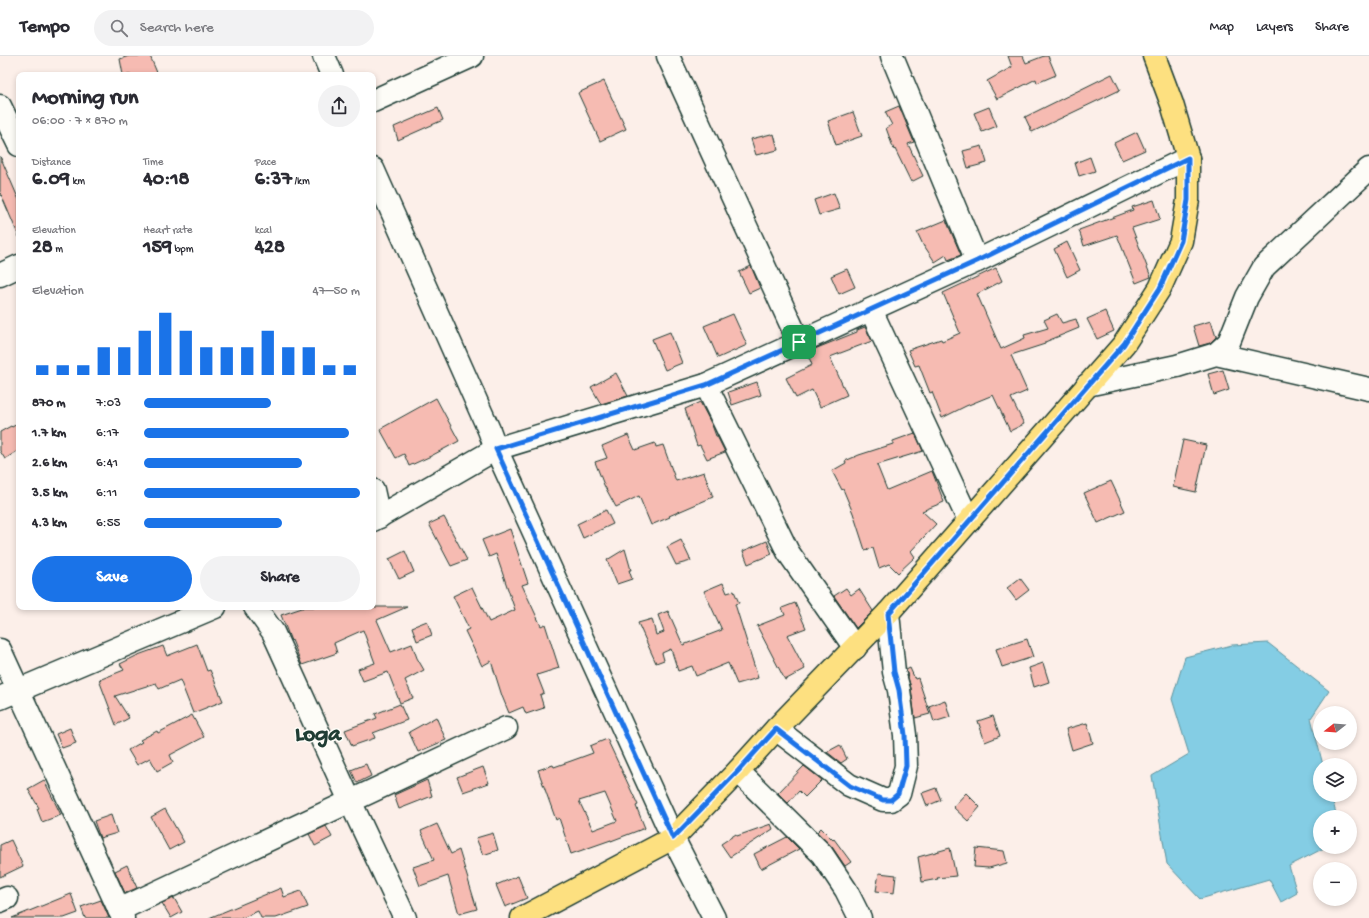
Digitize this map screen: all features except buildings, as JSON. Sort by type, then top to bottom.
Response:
[{"type":"main road","points":[[522,918],[673,838],[888,614],[1124,344],[1160,288],[1181,241],[1188,200],[1188,158],[1172,104],[1154,56]]},
{"type":"street","points":[[324,56],[331,72]]},
{"type":"street","points":[[376,99],[472,56]]},
{"type":"street","points":[[668,56],[799,342]]},
{"type":"street","points":[[892,56],[977,261]]},
{"type":"street","points":[[0,106],[16,139]]},
{"type":"street","points":[[376,518],[496,449],[706,385],[977,261],[1188,158]]},
{"type":"street","points":[[1087,385],[1177,366],[1216,354],[1229,342],[1247,297],[1264,267],[1369,169]]},
{"type":"street","points":[[376,176],[486,423],[496,449],[673,838],[714,918]]},
{"type":"street","points":[[0,275],[16,267]]},
{"type":"street","points":[[872,310],[968,522]]},
{"type":"street","points":[[1216,354],[1369,388]]},
{"type":"street","points":[[706,385],[788,552],[855,648]]},
{"type":"street","points":[[9,694],[208,610]]},
{"type":"street","points":[[257,610],[273,632],[405,918]]},
{"type":"street","points":[[776,729],[850,786],[883,800],[891,800],[898,794],[906,766],[905,735],[899,690],[894,672],[888,614]]},
{"type":"street","points":[[0,650],[9,694],[121,914],[350,801],[506,728]]},
{"type":"street","points":[[738,771],[822,854],[846,890],[860,918]]},
{"type":"water","points":[[1268,643],[1329,691],[1319,706],[1313,706],[1313,715],[1311,718],[1313,726],[1313,750],[1319,750],[1321,758],[1313,758],[1313,802],[1333,802],[1335,810],[1313,810],[1313,854],[1289,866],[1297,893],[1281,902],[1269,879],[1200,899],[1167,864],[1152,776],[1189,754],[1172,699],[1185,657],[1232,645]]},
{"type":"district","name":"Loga","points":[[318,732]]},
{"type":"route","points":[[1188,158],[1188,200],[1181,241],[1160,288],[1124,344],[888,614],[894,672],[899,690],[905,735],[906,766],[898,794],[891,800],[883,800],[850,786],[776,729],[738,771],[673,838],[496,449],[706,385],[799,342],[977,261],[1188,158]]}]
